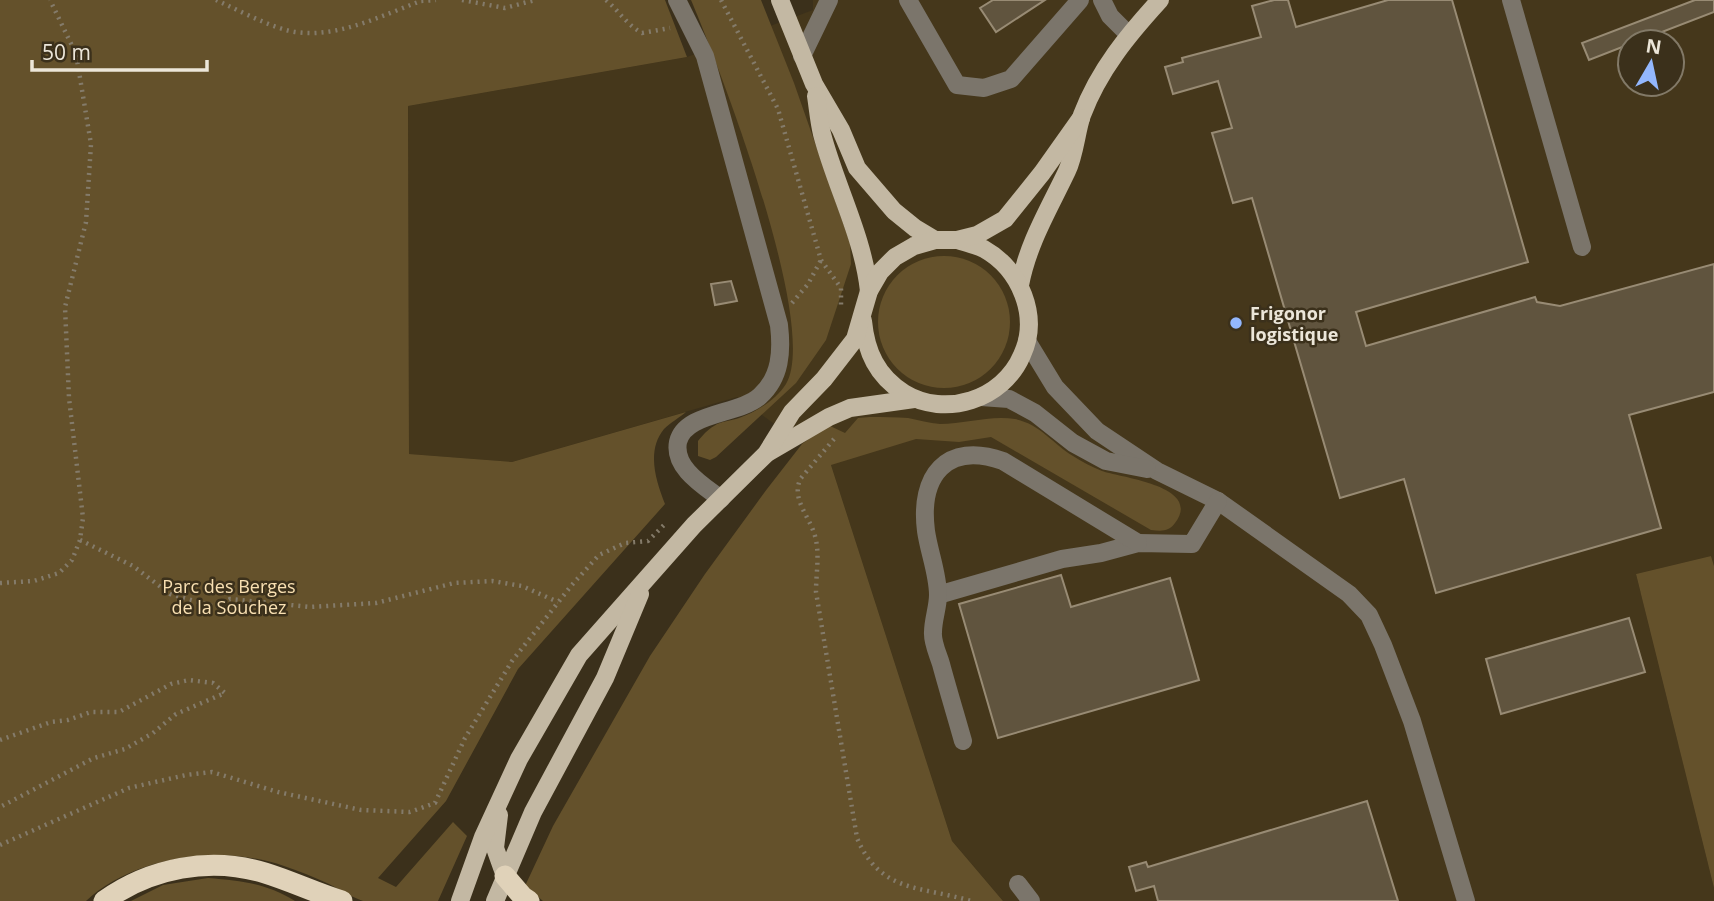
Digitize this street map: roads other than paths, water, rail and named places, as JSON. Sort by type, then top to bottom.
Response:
[{"type":"highway","points":[[104,901],[121,889],[146,878],[179,868],[202,865],[262,872],[319,897],[342,901]]},
{"type":"highway","points":[[505,876],[529,901]]},
{"type":"main road","points":[[780,0],[814,84],[841,130],[857,168],[894,211],[935,240]]},
{"type":"main road","points":[[1020,285],[1024,260],[1033,238],[1069,168],[1081,118],[1093,87],[1129,35],[1160,0]]},
{"type":"main road","points":[[814,84],[822,133],[857,234],[869,291]]},
{"type":"main road","points":[[460,901],[483,837],[519,759],[579,655],[694,525],[766,454],[792,412],[824,379],[855,339],[869,291],[880,272],[895,257],[914,246],[935,240],[957,240],[977,235],[1005,219],[1081,118]]},
{"type":"main road","points":[[863,318],[865,343],[876,366],[892,386],[914,399],[936,405],[959,404],[981,397],[1002,384],[1018,364],[1027,341],[1029,322],[1026,302],[1020,285],[1004,263],[982,248],[957,240]]},
{"type":"main road","points":[[766,454],[828,417],[850,408],[914,399]]},
{"type":"main road","points":[[495,901],[533,812],[605,678],[646,581]]},
{"type":"main road","points":[[501,798],[495,848],[505,876]]},
{"type":"street","points":[[677,0],[693,37],[705,56],[774,306],[781,347],[778,368],[759,397],[740,408],[689,425],[681,433],[678,453],[691,475],[721,499]]},
{"type":"street","points":[[802,56],[829,0]]},
{"type":"street","points":[[908,0],[957,85],[984,89],[1011,79],[1080,0]]},
{"type":"street","points":[[1102,0],[1111,16],[1129,35]]},
{"type":"street","points":[[1511,0],[1582,247]]},
{"type":"street","points":[[1027,341],[1068,404],[1097,431],[1157,471],[1218,500],[1349,594],[1368,615],[1383,645],[1412,721],[1466,901]]},
{"type":"street","points":[[981,397],[1009,399],[1035,413],[1073,443],[1106,461],[1157,471]]},
{"type":"street","points":[[963,741],[932,634],[938,594],[926,530],[925,504],[930,483],[938,469],[947,460],[965,454],[984,454],[1003,460],[1138,543]]},
{"type":"street","points":[[938,594],[1062,559],[1138,543],[1192,544],[1218,500]]},
{"type":"street","points":[[1018,884],[1031,901]]},
{"type":"place","name":"Frigonor logistique","points":[[1236,323]]},
{"type":"park label","name":"Parc des Berges de la Souchez","points":[[229,596]]}]
